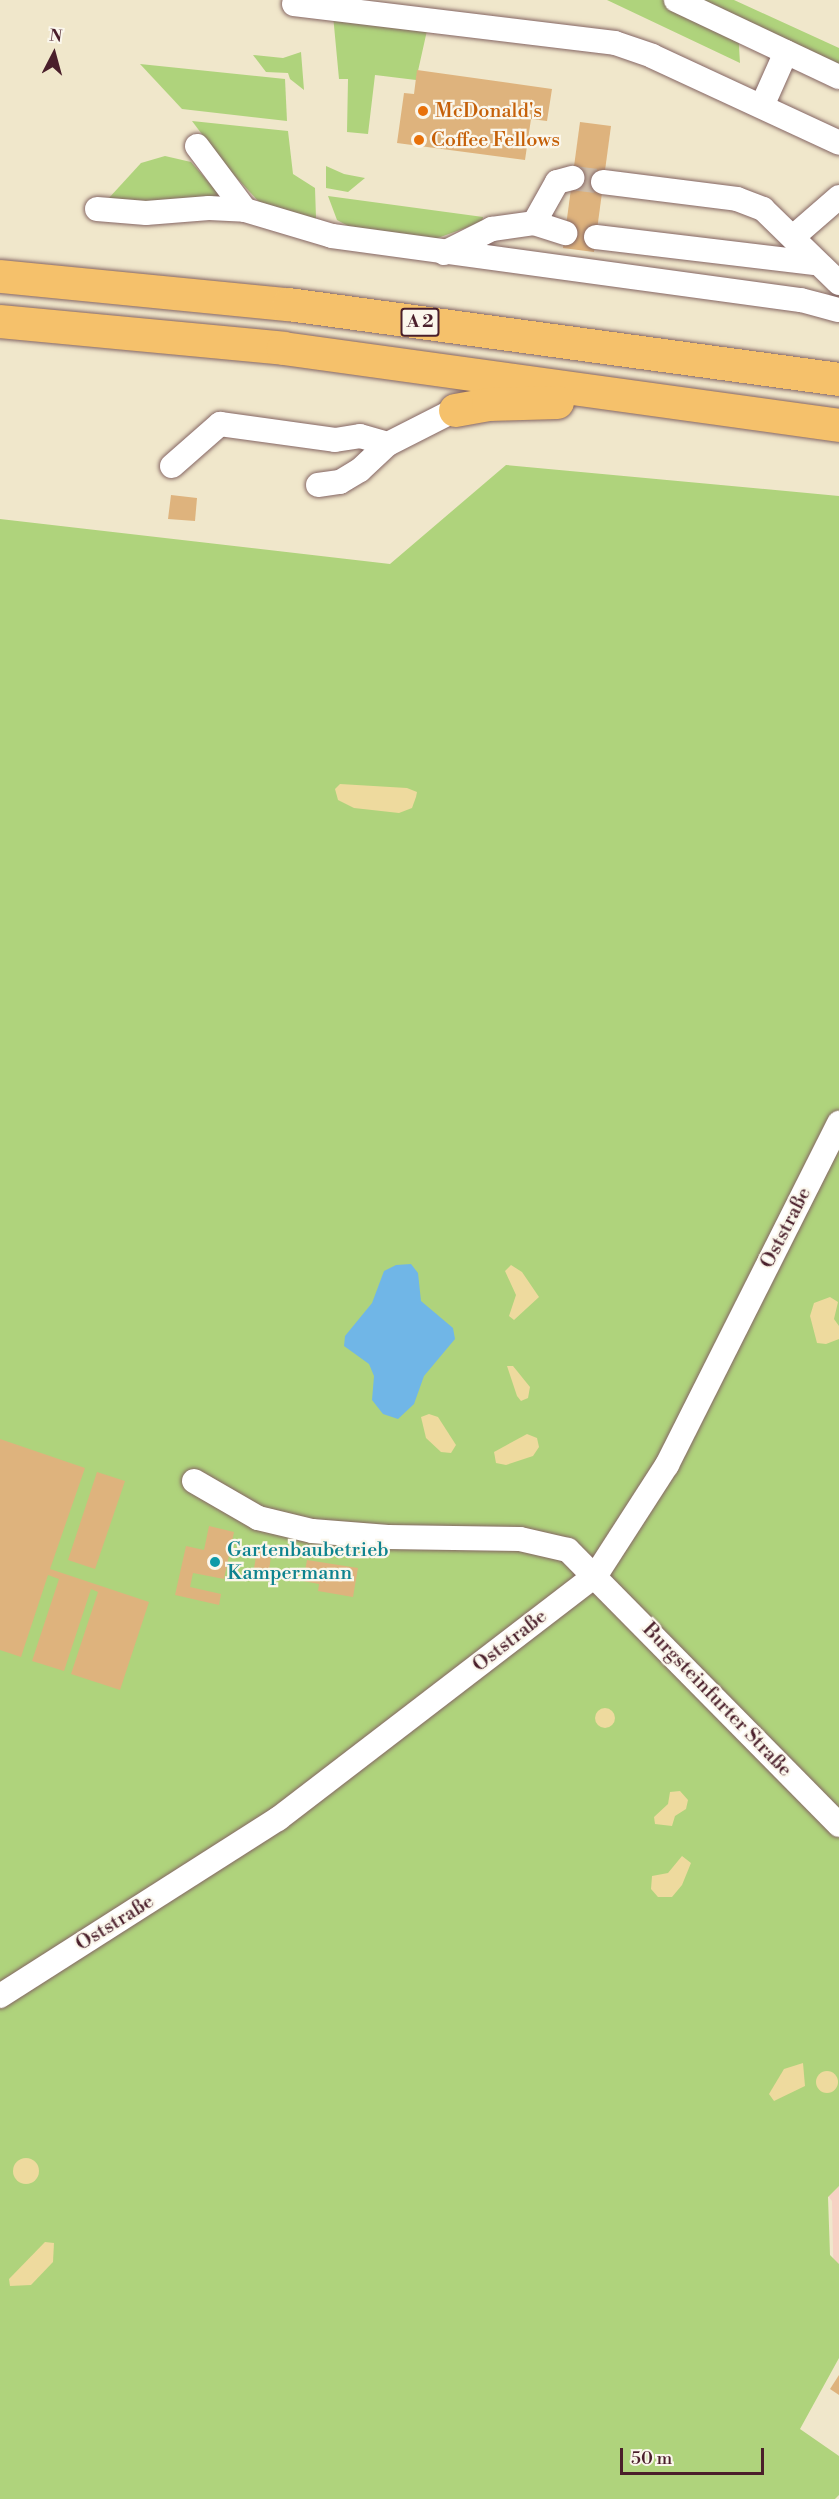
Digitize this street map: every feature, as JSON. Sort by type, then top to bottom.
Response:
[{"type":"highway","name":"A 2","points":[[0,276],[288,304],[839,379]]},
{"type":"highway","name":"A 2","points":[[0,321],[283,348],[839,425]]},
{"type":"highway","points":[[455,410],[488,404],[640,398]]},
{"type":"street","points":[[676,0],[839,77]]},
{"type":"street","points":[[294,4],[615,43],[762,106],[839,143]]},
{"type":"street","points":[[762,106],[786,52]]},
{"type":"street","points":[[197,146],[245,210]]},
{"type":"street","points":[[534,223],[557,182],[572,178]]},
{"type":"street","points":[[603,182],[737,199],[763,209],[793,237],[814,263],[839,283]]},
{"type":"street","points":[[793,237],[839,197]]},
{"type":"street","points":[[97,209],[146,213],[209,208],[245,210],[332,236],[801,300],[839,310]]},
{"type":"street","points":[[444,253],[492,229],[534,223],[565,233]]},
{"type":"street","points":[[596,237],[814,263]]},
{"type":"street","points":[[318,485],[340,482],[360,470],[388,444],[455,410]]},
{"type":"street","points":[[172,466],[220,424],[335,440],[360,436],[388,444]]},
{"type":"street","name":"Oststraße","points":[[0,1996],[278,1819],[596,1575],[668,1465],[839,1123]]},
{"type":"street","name":"Burgsteinfurter Straße","points":[[194,1481],[258,1518],[312,1531],[388,1537],[520,1539],[568,1550],[596,1575],[839,1825]]},
{"type":"shaded area","points":[[839,2186],[839,2324],[834,2296],[832,2201],[828,2196]]},
{"type":"green space","points":[[607,0],[734,0],[839,48],[839,75],[738,30],[740,63]]},
{"type":"green space","points":[[333,15],[428,26],[416,80],[375,75],[368,134],[347,132],[348,79],[339,79]]},
{"type":"green space","points":[[301,52],[304,90],[290,79],[288,73],[266,72],[253,55],[283,58]]},
{"type":"green space","points":[[140,64],[285,79],[287,121],[182,109]]},
{"type":"green space","points":[[192,121],[288,131],[293,174],[315,188],[316,218],[313,221],[263,206],[203,142],[204,137]]},
{"type":"green space","points":[[165,156],[191,162],[221,196],[174,204],[108,199],[141,163]]},
{"type":"green space","points":[[326,166],[344,174],[365,178],[348,192],[326,188]]},
{"type":"green space","points":[[328,196],[483,217],[482,222],[435,239],[350,227],[337,220]]},
{"type":"green space","points":[[506,465],[839,496],[839,2186],[828,2197],[830,2255],[839,2264],[839,2358],[800,2429],[839,2456],[839,2495],[835,2499],[0,2499],[0,519],[390,564]]},
{"type":"sand","points":[[340,784],[407,788],[417,792],[412,808],[399,813],[354,808],[338,800],[335,789]]},
{"type":"sand","points":[[511,1265],[522,1272],[539,1297],[514,1320],[509,1316],[516,1295],[505,1271]]},
{"type":"sand","points":[[830,1297],[838,1302],[834,1319],[839,1326],[839,1339],[826,1344],[817,1343],[810,1316],[814,1303]]},
{"type":"sand","points":[[507,1366],[513,1366],[530,1387],[528,1398],[521,1401],[517,1396]]},
{"type":"sand","points":[[429,1414],[438,1417],[456,1445],[451,1453],[441,1452],[426,1438],[421,1417]]},
{"type":"sand","points":[[527,1434],[537,1438],[539,1447],[533,1456],[506,1465],[496,1463],[494,1452]]},
{"type":"sand","points":[[605,1708],[612,1711],[615,1718],[612,1725],[605,1728],[598,1725],[595,1718],[598,1711]]},
{"type":"sand","points":[[680,1791],[688,1800],[686,1809],[675,1816],[672,1826],[655,1824],[654,1817],[668,1804],[670,1792]]},
{"type":"sand","points":[[682,1856],[691,1863],[682,1885],[672,1897],[658,1897],[651,1889],[652,1876],[668,1873]]},
{"type":"sand","points":[[803,2063],[805,2086],[774,2101],[769,2094],[784,2069]]},
{"type":"sand","points":[[827,2071],[835,2074],[838,2082],[835,2090],[827,2093],[819,2090],[816,2082],[819,2074]]},
{"type":"sand","points":[[26,2158],[35,2162],[39,2171],[35,2180],[26,2184],[17,2180],[13,2171],[17,2162]]},
{"type":"sand","points":[[45,2242],[54,2243],[53,2262],[31,2285],[10,2286],[9,2279]]},
{"type":"water","points":[[411,1264],[418,1273],[421,1301],[453,1328],[455,1339],[424,1376],[414,1404],[398,1419],[383,1414],[372,1400],[374,1376],[369,1364],[344,1346],[345,1336],[372,1303],[384,1271],[396,1265]]},
{"type":"building","points":[[417,70],[552,89],[547,121],[531,119],[525,160],[397,143],[404,93],[414,94]]},
{"type":"building","points":[[580,122],[611,126],[594,252],[563,248]]},
{"type":"building","points":[[171,495],[197,498],[195,521],[168,519]]},
{"type":"building","points":[[0,1439],[85,1468],[50,1569],[149,1602],[120,1690],[71,1674],[98,1592],[91,1589],[64,1671],[32,1661],[59,1579],[48,1575],[21,1657],[0,1650]]},
{"type":"building","points":[[97,1472],[125,1481],[95,1569],[68,1560]]},
{"type":"building","points":[[209,1526],[234,1532],[224,1579],[193,1573],[190,1587],[221,1594],[219,1605],[175,1595],[186,1546],[204,1550]]},
{"type":"building","points":[[258,1546],[272,1548],[269,1571],[254,1568]]},
{"type":"building","points":[[307,1560],[358,1568],[353,1597],[318,1591],[319,1584],[303,1581]]},
{"type":"building","points":[[839,2375],[839,2395],[830,2389]]},
{"type":"tunnel","points":[[572,178],[603,182]]},
{"type":"place","name":"McDonald's","points":[[423,111]]},
{"type":"place","name":"Coffee Fellows","points":[[419,140]]},
{"type":"place","name":"Gartenbaubetrieb Kampermann","points":[[215,1562]]}]
